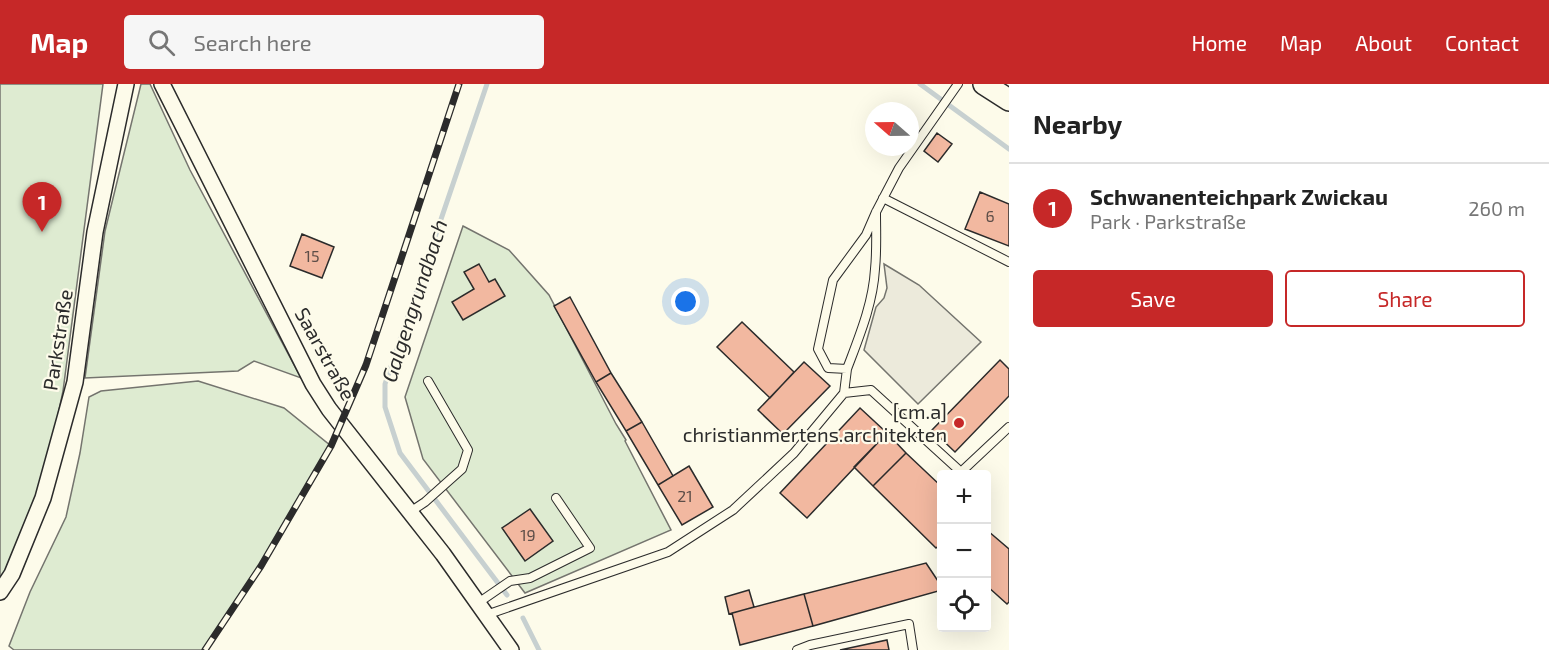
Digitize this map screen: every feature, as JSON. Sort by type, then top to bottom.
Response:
[{"type":"main road","points":[[986,84],[1009,100]]},
{"type":"street","name":"Parkstraße","points":[[0,592],[12,574],[44,498],[75,382],[96,232],[126,84]]},
{"type":"street","name":"Saarstraße","points":[[162,84],[313,384],[329,409],[443,554],[511,650]]},
{"type":"lane","points":[[847,369],[828,368],[818,349],[833,280],[866,235],[899,168],[958,84]]},
{"type":"lane","points":[[883,198],[1009,262]]},
{"type":"lane","points":[[482,609],[668,552],[734,510],[794,453],[844,393],[847,369],[873,290],[876,270],[876,212]]},
{"type":"lane","points":[[410,512],[462,469],[468,450],[428,381]]},
{"type":"lane","points":[[844,393],[871,390],[961,472],[1009,427]]},
{"type":"lane","points":[[482,609],[492,594],[510,581],[530,578],[590,548],[556,498]]},
{"type":"lane","points":[[797,650],[810,645],[909,624],[913,650]]},
{"type":"green space","points":[[0,84],[103,84],[63,391],[42,491],[0,590]]},
{"type":"green space","points":[[141,84],[150,84],[190,170],[301,378],[254,361],[238,371],[85,378],[105,231]]},
{"type":"green space","points":[[463,226],[509,250],[549,295],[671,530],[525,593],[423,459],[405,397]]},
{"type":"green space","points":[[198,381],[284,408],[331,446],[261,566],[205,650],[14,650],[9,646],[30,592],[66,517],[89,397],[101,391]]},
{"type":"shaded area","points":[[884,264],[919,285],[981,342],[918,404],[864,350],[876,307],[884,298],[887,288]]},
{"type":"building","points":[[937,133],[952,144],[938,162],[924,151]]},
{"type":"building","points":[[980,192],[1009,204],[1009,246],[965,229]]},
{"type":"building","points":[[302,234],[334,247],[322,278],[290,266]]},
{"type":"building","points":[[479,264],[489,282],[495,279],[505,296],[463,320],[452,302],[474,289],[464,272]]},
{"type":"building","points":[[570,297],[611,373],[596,382],[554,306]]},
{"type":"building","points":[[742,322],[794,372],[770,398],[717,347]]},
{"type":"building","points":[[1000,360],[1009,369],[1009,396],[955,452],[932,430]]},
{"type":"building","points":[[804,362],[830,386],[783,434],[758,410]]},
{"type":"building","points":[[611,373],[642,422],[626,431],[596,382]]},
{"type":"building","points":[[860,408],[887,433],[807,518],[780,493]]},
{"type":"building","points":[[642,422],[673,476],[658,485],[626,431]]},
{"type":"building","points":[[887,433],[906,453],[873,486],[854,467]]},
{"type":"building","points":[[906,453],[937,482],[937,547],[936,548],[873,486]]},
{"type":"building","points":[[689,466],[713,507],[682,525],[658,485]]},
{"type":"building","points":[[530,509],[553,541],[525,561],[502,528]]},
{"type":"building","points":[[991,534],[1009,549],[1009,602],[1007,604],[991,590]]},
{"type":"building","points":[[926,563],[937,580],[937,591],[813,626],[804,594]]},
{"type":"building","points":[[749,590],[754,607],[729,614],[725,597]]},
{"type":"building","points":[[804,594],[813,626],[740,645],[732,613]]},
{"type":"building","points":[[887,640],[889,650],[840,650]]},
{"type":"waterway","name":"Galgengrundbach","points":[[487,84],[385,384],[385,407],[400,453],[507,595]]},
{"type":"waterway","points":[[920,84],[1009,149]]},
{"type":"waterway","name":"Galgengrundbach","points":[[523,618],[539,650]]},
{"type":"railway","points":[[205,650],[261,566],[331,446],[366,365],[459,84]]},
{"type":"place","name":"Schwanenteichpark Zwickau","points":[[42,232]]},
{"type":"place","name":"[cm.a] christianmertens.architekten","points":[[959,423]]}]
